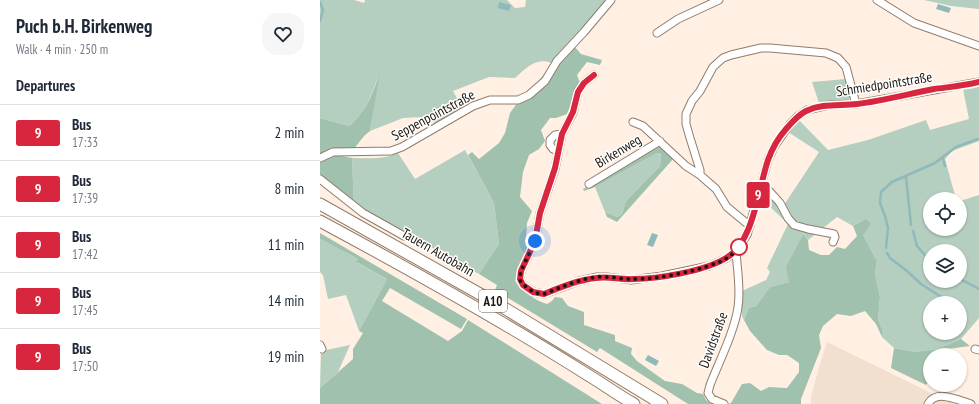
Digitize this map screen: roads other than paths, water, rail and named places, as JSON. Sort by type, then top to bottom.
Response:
[{"type":"highway","name":"Tauern Autobahn","points":[[320,204],[496,303],[662,404]]},
{"type":"highway","name":"Tauern Autobahn","points":[[320,221],[404,266],[480,310],[634,404]]},
{"type":"street","name":"Seppenpointstraße","points":[[320,158],[333,152],[391,151],[402,147],[473,106],[490,100],[518,100],[529,96],[545,81],[557,61],[611,0]]},
{"type":"street","points":[[657,33],[678,19],[720,0]]},
{"type":"street","points":[[878,0],[914,23],[979,46]]},
{"type":"street","points":[[700,175],[700,170],[686,124],[686,114],[692,101],[700,91],[713,67],[723,58],[761,48],[826,53],[838,58],[846,67],[856,104]]},
{"type":"street","name":"Schmiedpointstraße","points":[[594,75],[584,83],[578,92],[573,112],[562,134],[555,168],[540,213],[535,241],[521,271],[520,279],[523,285],[533,292],[544,294],[579,281],[597,277],[631,280],[662,276],[709,266],[727,258],[736,251],[742,243],[750,226],[768,160],[774,147],[781,135],[798,116],[807,110],[817,107],[856,104],[979,82]]},
{"type":"street","name":"Birkenweg","points":[[633,122],[643,126],[686,166],[700,175],[716,189],[727,208],[750,226]]},
{"type":"street","name":"Birkenweg","points":[[589,184],[660,141]]},
{"type":"street","points":[[320,179],[353,206],[404,236]]},
{"type":"street","points":[[762,183],[780,203],[791,223],[808,229],[834,234],[835,237],[833,242]]},
{"type":"street","name":"Davidstraße","points":[[724,404],[712,399],[708,393],[736,320],[739,287],[736,251]]},
{"type":"street","points":[[928,404],[936,396],[941,395],[971,404]]},
{"type":"water","points":[[499,2],[511,5],[509,11],[498,8]]},
{"type":"water","points":[[938,4],[951,8],[949,13],[936,9]]},
{"type":"water","points":[[652,233],[658,235],[653,247],[647,245]]},
{"type":"water","points":[[648,355],[659,361],[656,366],[645,360]]},
{"type":"waterway","points":[[320,2],[323,10],[320,21]]},
{"type":"waterway","points":[[886,248],[888,228],[880,203],[881,192],[892,182],[935,163],[956,147],[978,139]]},
{"type":"waterway","points":[[943,158],[945,166]]},
{"type":"waterway","points":[[906,177],[911,225]]},
{"type":"waterway","points":[[913,231],[917,246],[923,253]]},
{"type":"waterway","points":[[887,253],[890,258],[921,284],[940,296]]},
{"type":"waterway","points":[[967,283],[979,289]]}]
